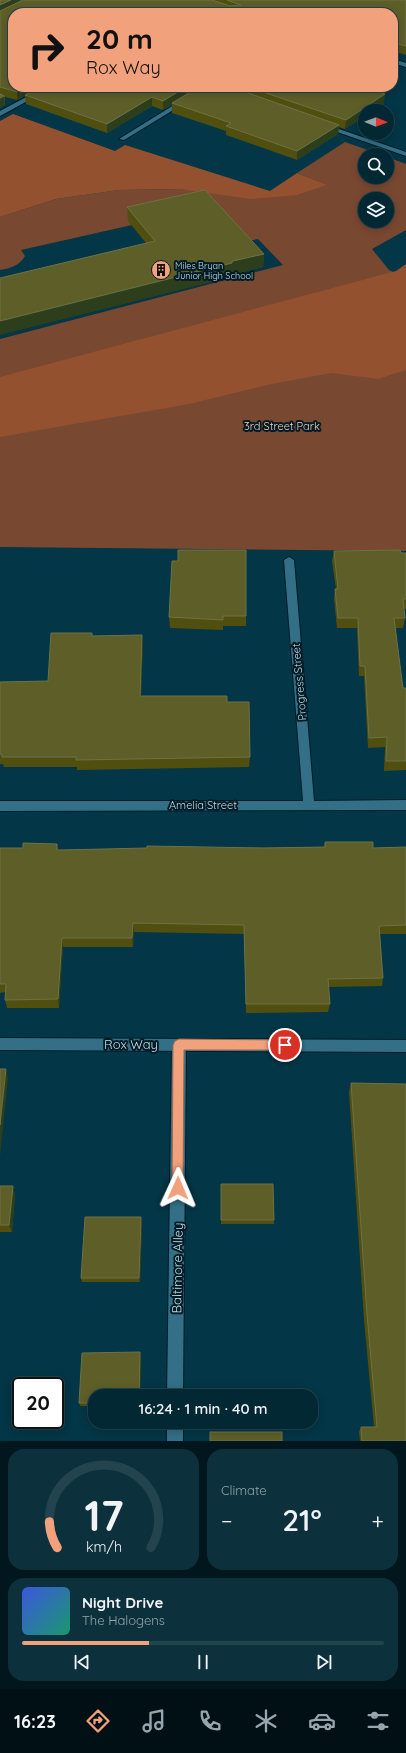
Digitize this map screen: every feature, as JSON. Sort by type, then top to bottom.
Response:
[{"type":"street","points":[[0,114],[41,92]]},
{"type":"street","points":[[122,139],[200,92]]},
{"type":"street","points":[[6,101],[17,105]]},
{"type":"street","points":[[315,123],[406,154]]},
{"type":"street","name":"Progress Street","points":[[290,560],[309,805]]},
{"type":"street","name":"Amelia Street","points":[[0,806],[406,805]]},
{"type":"street","name":"Rox Way","points":[[0,1044],[406,1046]]},
{"type":"street","name":"Baltimore Alley","points":[[176,1389],[179,1045]]},
{"type":"street","points":[[175,1429],[175,1441]]},
{"type":"green space","name":"3rd Street Park","points":[[345,142],[362,148],[358,148],[358,184],[394,184],[394,160],[406,164],[406,230],[372,249],[389,270],[406,278],[406,551],[0,547],[0,339],[283,265],[258,239],[243,242],[212,207],[21,250],[25,256],[20,262],[11,267],[0,270],[0,217],[56,199],[119,190],[179,189],[298,195],[326,185],[297,173]]},
{"type":"shaded area","points":[[13,114],[115,151],[125,145],[270,191],[297,173],[327,185],[298,195],[251,199],[179,189],[119,190],[56,199],[0,217],[0,121]]},
{"type":"shaded area","points":[[406,264],[406,370],[378,379],[331,373],[272,384],[189,404],[0,437],[0,377],[396,271]]},
{"type":"building","points":[[0,0],[11,0],[0,5]]},
{"type":"building","points":[[23,0],[212,0],[230,6],[241,5],[227,0],[406,0],[406,46],[398,44],[398,8],[8,8],[8,89],[0,87],[0,11]]},
{"type":"building","points":[[30,92],[178,92],[163,101],[152,97],[107,124],[25,95]]},
{"type":"building","points":[[191,92],[245,92],[339,125],[297,151],[226,126],[231,123],[172,103]]},
{"type":"building","points":[[263,92],[379,92],[385,94],[370,104],[358,104],[358,112],[346,120]]},
{"type":"building","name":"Miles Bryan Junior High School","points":[[205,190],[264,254],[0,321],[0,278],[155,241],[127,207]]},
{"type":"building","points":[[178,550],[246,550],[246,616],[223,616],[223,620],[169,617],[172,561],[178,561]]},
{"type":"building","points":[[400,550],[401,553],[406,553],[406,599],[403,599],[405,618],[394,618],[403,688],[406,688],[406,761],[386,761],[387,737],[369,738],[365,666],[360,666],[358,618],[338,618],[335,589],[338,589],[334,551]]},
{"type":"building","points":[[51,633],[92,633],[92,636],[142,635],[140,696],[227,696],[227,702],[249,702],[250,757],[76,760],[76,757],[2,757],[2,754],[0,754],[0,682],[48,681]]},
{"type":"building","points":[[325,842],[373,842],[373,848],[406,847],[406,925],[379,926],[383,978],[328,979],[330,1004],[246,1004],[244,925],[133,923],[132,938],[62,938],[58,999],[5,1000],[6,984],[0,984],[0,848],[23,848],[23,843],[57,844],[57,850],[147,848],[147,846],[263,848],[325,847]]},
{"type":"building","points":[[0,1069],[6,1069],[0,1125]]},
{"type":"building","points":[[351,1083],[406,1084],[406,1441],[362,1441],[361,1427],[377,1427],[367,1314]]},
{"type":"building","points":[[221,1184],[273,1184],[274,1220],[221,1220]]},
{"type":"building","points":[[0,1186],[13,1186],[9,1225],[0,1225]]},
{"type":"building","points":[[85,1217],[141,1217],[139,1278],[81,1278]]},
{"type":"building","points":[[140,1352],[139,1389],[88,1389],[88,1403],[79,1403],[82,1353]]},
{"type":"building","points":[[210,1432],[282,1432],[282,1441],[210,1441]]},
{"type":"place","name":"Miles Bryan Junior High School","points":[[161,270]]},
{"type":"route","points":[[178,1188],[179,1045],[285,1045]]}]
